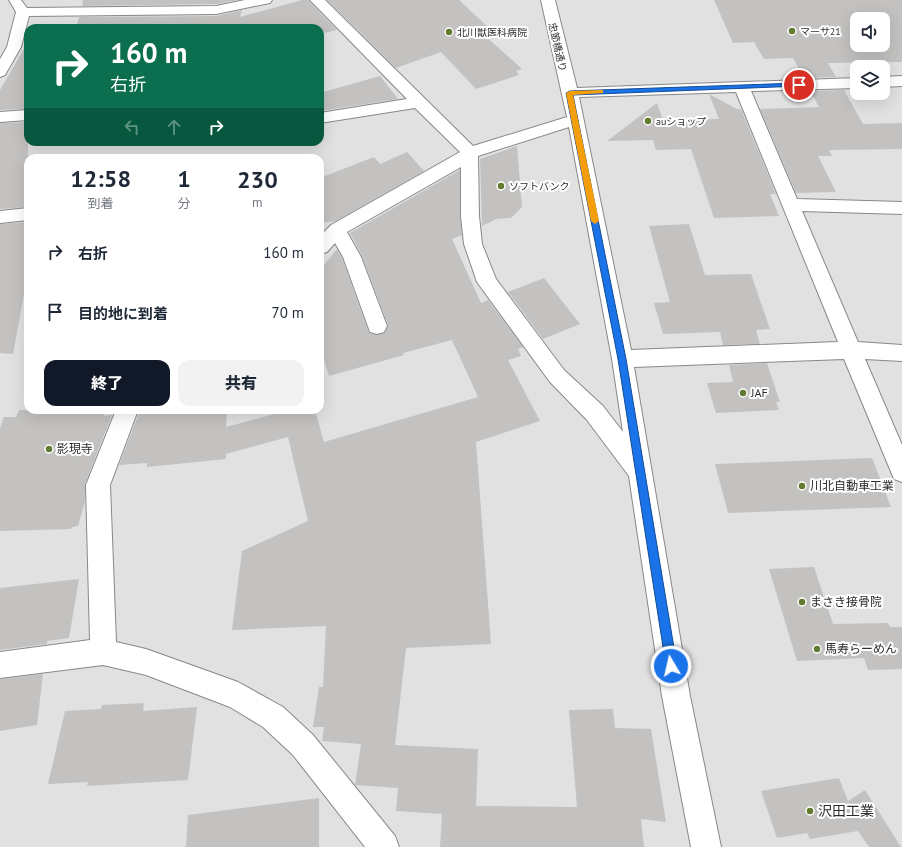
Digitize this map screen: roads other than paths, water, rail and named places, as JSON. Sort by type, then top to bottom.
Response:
[{"type":"street","points":[[0,72],[14,47],[23,12],[15,0]]},
{"type":"street","points":[[23,12],[216,10],[265,0]]},
{"type":"street","points":[[317,0],[470,153],[470,216],[473,244],[487,282],[557,376],[595,413],[641,474]]},
{"type":"street","name":"忠節橋通り","points":[[548,0],[570,93],[622,359],[676,696],[706,847]]},
{"type":"street","points":[[890,82],[902,81]]},
{"type":"street","points":[[570,93],[850,83]]},
{"type":"street","points":[[741,86],[902,472]]},
{"type":"street","points":[[324,117],[420,102]]},
{"type":"street","points":[[0,117],[24,115]]},
{"type":"street","points":[[324,238],[328,229],[459,161],[470,153],[575,120]]},
{"type":"street","points":[[790,205],[902,208]]},
{"type":"street","points":[[0,217],[24,214]]},
{"type":"street","points":[[328,229],[352,257],[377,326]]},
{"type":"street","points":[[622,359],[851,350],[902,353]]},
{"type":"street","points":[[103,652],[98,485],[125,414]]},
{"type":"street","points":[[0,665],[103,652],[146,662],[238,696],[273,717],[303,745],[384,847]]},
{"type":"place","name":"マーサ21","points":[[792,31]]},
{"type":"place","name":"北川獣医科病院","points":[[449,32]]},
{"type":"place","name":"auショップ","points":[[648,121]]},
{"type":"place","name":"ソフトバンク","points":[[501,186]]},
{"type":"place","name":"JAF","points":[[743,393]]},
{"type":"place","name":"影現寺","points":[[49,449]]},
{"type":"place","name":"川北自動車工業","points":[[802,486]]},
{"type":"place","name":"まさき接骨院","points":[[802,602]]},
{"type":"place","name":"馬寿らーめん","points":[[817,649]]},
{"type":"place","name":"沢田工業","points":[[810,811]]}]
